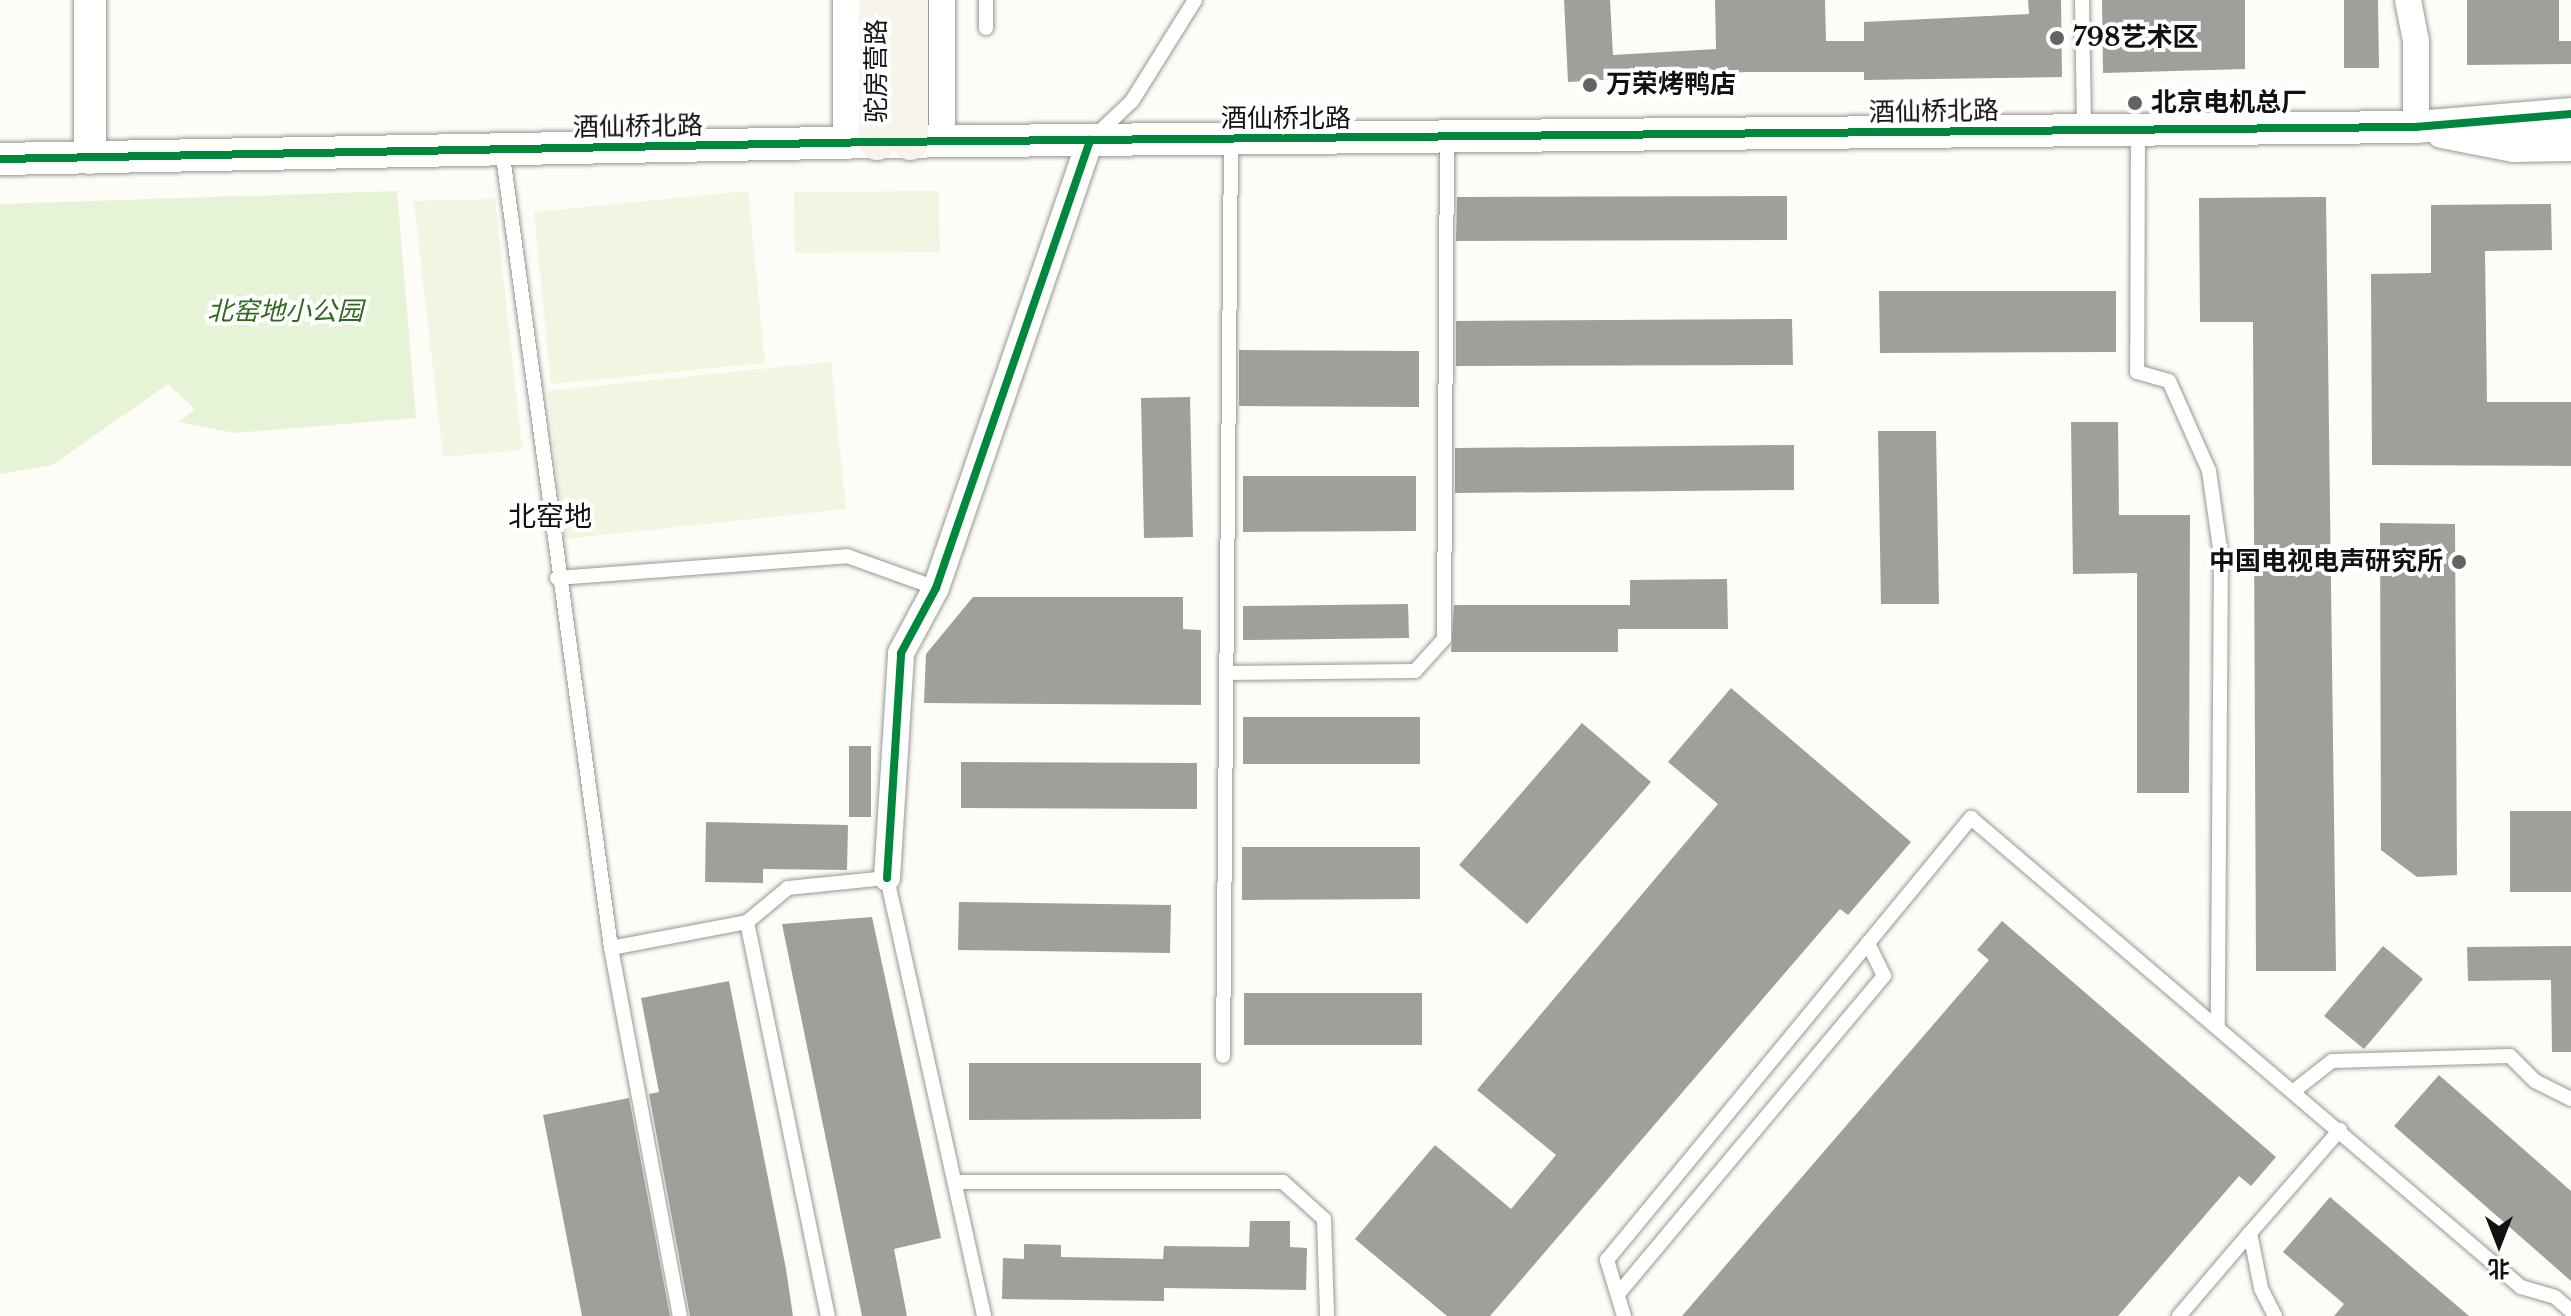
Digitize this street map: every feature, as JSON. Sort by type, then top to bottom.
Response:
[{"type":"main road","name":"驼房营路","points":[[877,0],[894,142]]},
{"type":"main road","name":"驼房营路","points":[[894,142],[910,0]]},
{"type":"street","points":[[90,0],[90,158]]},
{"type":"street","points":[[846,0],[894,142]]},
{"type":"street","points":[[894,142],[942,0]]},
{"type":"street","points":[[2408,0],[2416,41],[2416,127]]},
{"type":"street","name":"酒仙桥北路","points":[[0,159],[894,142],[1447,139],[2416,127],[2571,114]]},
{"type":"street","name":"酒仙桥北路","points":[[2416,127],[2514,146],[2571,145]]},
{"type":"street","points":[[887,878],[901,653],[936,588],[1090,140]]},
{"type":"lane","points":[[986,0],[986,28]]},
{"type":"lane","points":[[1090,140],[1132,101],[1195,0]]},
{"type":"lane","points":[[2082,0],[2084,130]]},
{"type":"lane","points":[[2138,130],[2137,372],[2169,381],[2209,471],[2221,555],[2218,1026]]},
{"type":"lane","points":[[1223,1056],[1231,139]]},
{"type":"lane","points":[[1226,673],[1415,671],[1444,639],[1447,139]]},
{"type":"lane","points":[[502,149],[557,578],[611,948],[680,1316]]},
{"type":"lane","points":[[557,578],[847,556],[936,588]]},
{"type":"lane","points":[[1624,1316],[1607,1260],[1971,818],[2295,1090],[2521,1287],[2555,1297],[2571,1311]]},
{"type":"lane","points":[[611,948],[747,922],[788,888],[887,878],[958,1182],[984,1316]]},
{"type":"lane","points":[[747,922],[828,1316]]},
{"type":"lane","points":[[1618,1294],[1884,976],[1868,943]]},
{"type":"lane","points":[[2295,1090],[2332,1061],[2510,1056],[2535,1081],[2571,1099]]},
{"type":"lane","points":[[2179,1316],[2340,1130]]},
{"type":"lane","points":[[958,1182],[1283,1182],[1324,1219],[1327,1316]]},
{"type":"lane","points":[[2250,1233],[2261,1288],[2275,1316]]},
{"type":"green space","name":"北窑地小公园","points":[[397,191],[416,418],[235,433],[178,422],[195,409],[168,384],[52,465],[0,474],[0,204]]},
{"type":"green space","points":[[748,191],[765,363],[551,384],[534,212]]},
{"type":"green space","points":[[939,191],[940,252],[795,253],[794,192]]},
{"type":"green space","points":[[495,199],[522,450],[443,457],[414,201]]},
{"type":"green space","points":[[831,362],[846,509],[564,539],[548,391]]},
{"type":"building","points":[[1564,0],[1610,0],[1613,55],[1716,49],[1715,0],[1825,0],[1826,41],[1864,41],[1864,22],[2029,14],[2028,0],[2061,0],[2062,77],[1864,80],[1864,72],[1746,72],[1568,82]]},
{"type":"building","points":[[2102,0],[2245,0],[2245,69],[2103,73]]},
{"type":"building","points":[[2344,0],[2378,0],[2379,68],[2344,68]]},
{"type":"building","points":[[2467,0],[2559,0],[2559,41],[2571,41],[2571,64],[2467,65]]},
{"type":"building","points":[[1787,196],[1787,240],[1456,241],[1457,197]]},
{"type":"building","points":[[2326,197],[2336,971],[2256,971],[2253,322],[2200,322],[2199,198]]},
{"type":"building","points":[[2551,204],[2552,250],[2485,251],[2487,402],[2571,402],[2571,466],[2372,465],[2371,274],[2431,273],[2431,205]]},
{"type":"building","points":[[1879,291],[2116,291],[2116,352],[1880,353]]},
{"type":"building","points":[[1792,319],[1793,365],[1456,366],[1456,321]]},
{"type":"building","points":[[1239,350],[1419,351],[1419,407],[1239,406]]},
{"type":"building","points":[[1190,397],[1193,537],[1144,538],[1141,398]]},
{"type":"building","points":[[2071,422],[2118,422],[2119,515],[2190,515],[2189,793],[2137,793],[2137,573],[2073,574]]},
{"type":"building","points":[[1878,431],[1936,431],[1939,604],[1881,604]]},
{"type":"building","points":[[1794,445],[1794,490],[1455,493],[1455,448]]},
{"type":"building","points":[[1243,476],[1416,476],[1416,531],[1243,532]]},
{"type":"building","points":[[2380,523],[2455,524],[2457,875],[2417,877],[2381,850]]},
{"type":"building","points":[[1727,579],[1728,629],[1618,629],[1618,652],[1451,652],[1454,605],[1630,605],[1630,580]]},
{"type":"building","points":[[973,597],[1183,597],[1183,629],[1201,630],[1201,705],[924,703],[926,654]]},
{"type":"building","points":[[1408,604],[1409,638],[1243,640],[1243,606]]},
{"type":"building","points":[[1731,688],[1911,842],[1848,915],[1840,909],[1490,1316],[1447,1316],[1355,1239],[1435,1145],[1511,1209],[1556,1155],[1477,1090],[1718,804],[1668,762]]},
{"type":"building","points":[[1243,717],[1420,717],[1420,764],[1243,764]]},
{"type":"building","points":[[1582,723],[1651,782],[1527,924],[1459,865]]},
{"type":"building","points":[[849,746],[871,746],[871,817],[849,817]]},
{"type":"building","points":[[961,762],[1197,763],[1197,809],[961,808]]},
{"type":"building","points":[[2510,811],[2571,811],[2571,892],[2510,892]]},
{"type":"building","points":[[706,822],[848,825],[847,870],[763,869],[763,883],[705,882]]},
{"type":"building","points":[[1242,847],[1420,847],[1420,899],[1242,900]]},
{"type":"building","points":[[959,902],[1171,905],[1170,953],[958,950]]},
{"type":"building","points":[[872,917],[941,1238],[894,1249],[907,1316],[862,1316],[782,924]]},
{"type":"building","points":[[2002,921],[2276,1157],[2251,1186],[2239,1176],[2118,1316],[1682,1316],[1989,960],[1977,950]]},
{"type":"building","points":[[2383,946],[2423,979],[2364,1049],[2324,1016]]},
{"type":"building","points":[[2571,946],[2571,1052],[2552,1052],[2551,980],[2468,981],[2467,947]]},
{"type":"building","points":[[729,981],[793,1316],[690,1316],[649,1094],[659,1092],[641,998]]},
{"type":"building","points":[[1244,993],[1422,993],[1422,1045],[1244,1045]]},
{"type":"building","points":[[969,1063],[1201,1063],[1201,1119],[969,1120]]},
{"type":"building","points":[[2439,1075],[2571,1191],[2571,1281],[2394,1126]]},
{"type":"building","points":[[629,1098],[670,1316],[582,1316],[543,1115]]},
{"type":"building","points":[[2330,1197],[2469,1316],[2334,1316],[2344,1304],[2283,1252]]},
{"type":"building","points":[[1250,1221],[1290,1221],[1290,1247],[1307,1248],[1306,1290],[1164,1288],[1164,1301],[1002,1299],[1003,1258],[1024,1259],[1024,1244],[1061,1245],[1061,1257],[1163,1259],[1164,1246],[1249,1247]]},
{"type":"cycle path","points":[[0,159],[877,142],[2416,127],[2571,114]]},
{"type":"cycle path","points":[[887,878],[901,653],[936,588],[1090,140]]},
{"type":"place","name":"798艺术区","points":[[2057,38]]},
{"type":"place","name":"万荣烤鸭店","points":[[1590,85]]},
{"type":"place","name":"北京电机总厂","points":[[2135,103]]},
{"type":"place","name":"中国电视电声研究所","points":[[2459,562]]},
{"type":"district","name":"北窑地","points":[[550,517]]}]
